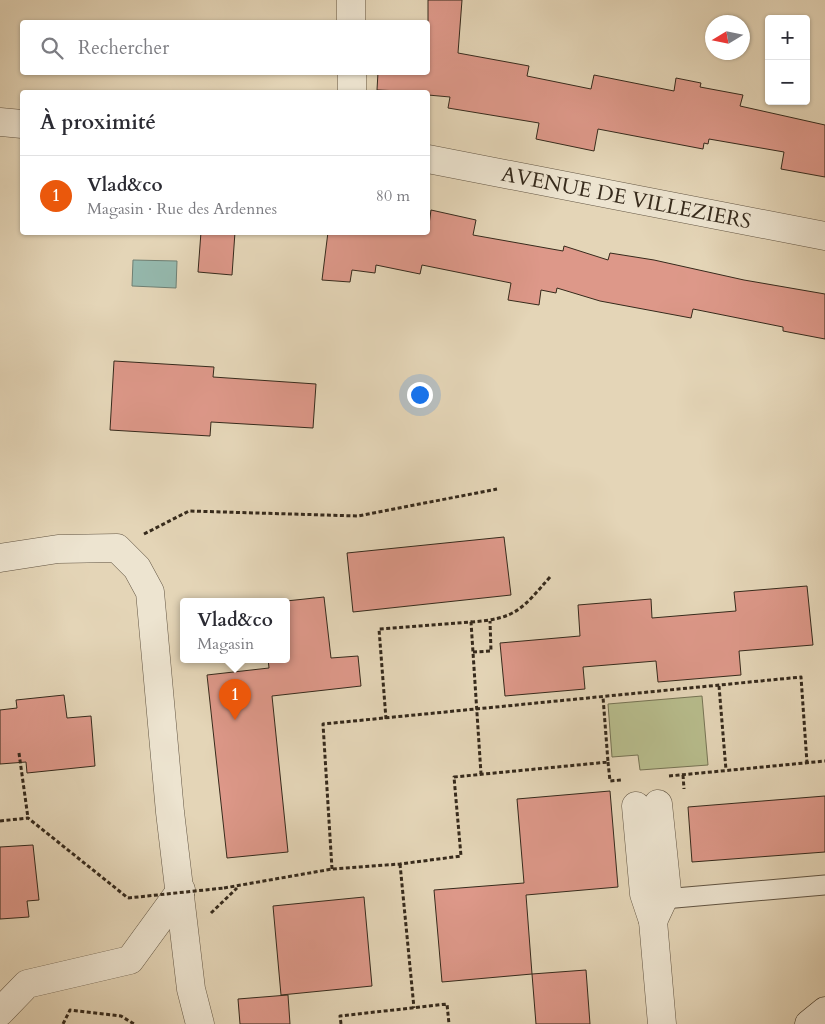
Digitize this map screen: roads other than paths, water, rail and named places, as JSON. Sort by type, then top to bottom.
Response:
[{"type":"street","points":[[351,0],[351,20]]},
{"type":"street","points":[[352,75],[352,90]]},
{"type":"street","points":[[0,122],[20,124]]},
{"type":"street","name":"AVENUE DE VILLEZIERS","points":[[430,159],[825,236]]},
{"type":"street","points":[[0,558],[58,549],[117,548],[137,568],[150,592],[170,812],[181,890],[191,989],[200,1024]]},
{"type":"street","points":[[647,805],[644,894],[658,910],[662,1024]]},
{"type":"street","points":[[0,1012],[28,984],[130,960],[181,890]]},
{"type":"street","points":[[809,1024],[825,1011]]},
{"type":"lane","points":[[658,910],[825,885]]},
{"type":"water","points":[[133,260],[177,261],[176,288],[132,286]]},
{"type":"place","name":"Vlad&co","points":[[235,720]]}]
